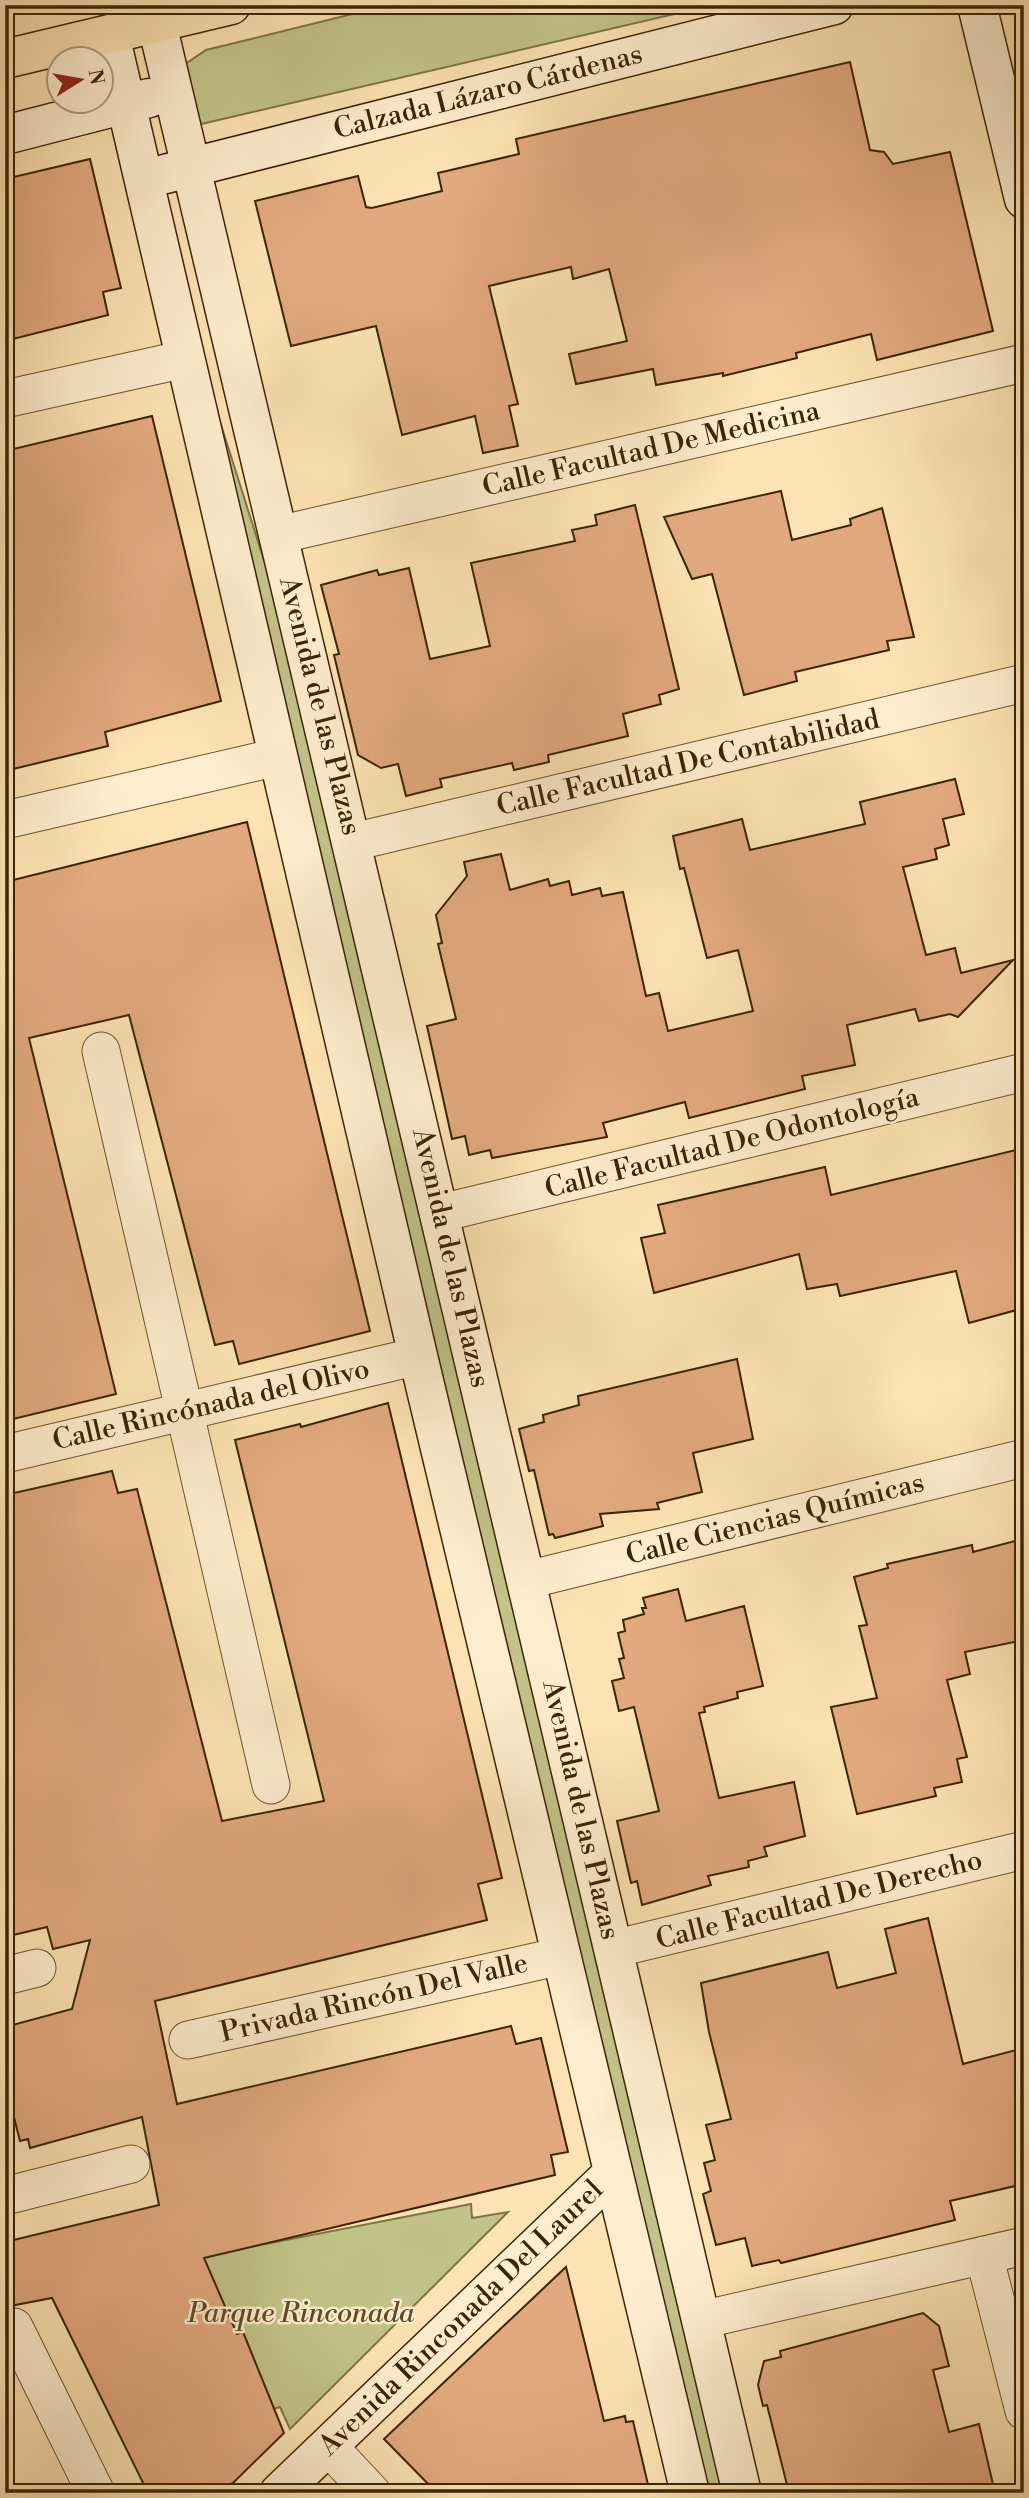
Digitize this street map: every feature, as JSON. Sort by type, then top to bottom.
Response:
[{"type":"highway","points":[[5,59],[231,5]]},
{"type":"street","name":"Calzada Lázaro Cárdenas","points":[[142,180],[834,5]]},
{"type":"street","points":[[977,5],[1024,199]]},
{"type":"street","name":"Avenida de las Plazas","points":[[157,24],[441,1213],[742,2493]]},
{"type":"street","name":"Avenida de las Plazas","points":[[110,35],[418,1356],[690,2493]]},
{"type":"street","points":[[5,135],[173,92]]},
{"type":"street","points":[[5,399],[185,359]]},
{"type":"street","name":"Calle Facultad De Medicina","points":[[278,535],[1024,363]]},
{"type":"street","name":"Calle Facultad De Contabilidad","points":[[353,842],[1024,683]]},
{"type":"street","points":[[5,820],[278,757]]},
{"type":"street","points":[[101,1051],[271,1785]]},
{"type":"street","name":"Calle Facultad De Odontología","points":[[441,1213],[1024,1072]]},
{"type":"street","name":"Calle Rincónada del Olivo","points":[[5,1454],[418,1356]]},
{"type":"street","name":"Calle Ciencias Químicas","points":[[527,1580],[1024,1458]]},
{"type":"street","name":"Calle Facultad De Derecho","points":[[613,1949],[1024,1850]]},
{"type":"street","name":"Privada Rincón Del Valle","points":[[188,2040],[561,1956]]},
{"type":"street","points":[[5,2196],[131,2164]]},
{"type":"street","name":"Avenida Rinconada Del Laurel","points":[[279,2493],[613,2173]]},
{"type":"street","points":[[701,2320],[1024,2246]]},
{"type":"street","points":[[984,2255],[1024,2411]]},
{"type":"street","points":[[14,2327],[96,2493]]},
{"type":"street","points":[[327,2446],[372,2493]]},
{"type":"green space","points":[[389,5],[713,5],[197,125],[181,67],[206,50]]},
{"type":"green space","points":[[192,333],[267,570],[729,2493],[693,2493]]},
{"type":"green space","name":"Parque Rinconada","points":[[471,2204],[472,2218],[508,2212],[290,2429],[280,2407],[260,2413],[199,2257]]},
{"type":"building","points":[[850,62],[870,150],[884,152],[893,164],[950,152],[993,331],[877,360],[871,334],[796,353],[797,358],[723,376],[723,373],[656,385],[653,369],[576,384],[569,354],[627,341],[609,269],[573,279],[571,267],[489,286],[518,404],[509,406],[518,446],[483,453],[475,416],[402,435],[376,326],[291,346],[255,201],[358,176],[366,207],[372,208],[442,191],[438,173],[519,154],[516,139]]},
{"type":"building","points":[[90,159],[121,288],[103,292],[108,315],[5,341],[5,179]]},
{"type":"building","points":[[152,416],[221,701],[105,732],[108,746],[5,771],[5,451]]},
{"type":"building","points":[[781,491],[792,540],[851,525],[850,519],[882,508],[914,637],[887,641],[889,650],[795,672],[797,681],[744,695],[712,574],[692,579],[664,517]]},
{"type":"building","points":[[635,505],[679,689],[659,695],[661,704],[623,714],[628,736],[548,755],[549,762],[514,770],[512,763],[440,779],[442,787],[406,796],[398,764],[381,768],[358,755],[334,655],[339,654],[321,585],[377,570],[379,575],[409,568],[430,659],[490,646],[471,563],[575,541],[572,530],[597,525],[595,515]]},
{"type":"building","points":[[955,779],[964,814],[943,819],[949,845],[935,849],[937,859],[903,867],[926,955],[955,948],[961,973],[1013,960],[958,1017],[950,1014],[919,1021],[915,1009],[847,1025],[855,1065],[802,1076],[805,1089],[689,1118],[685,1102],[603,1123],[607,1137],[492,1158],[490,1150],[469,1155],[465,1136],[452,1139],[427,1026],[456,1019],[438,944],[442,943],[436,915],[467,876],[464,862],[501,854],[510,890],[548,879],[550,886],[569,881],[572,895],[600,888],[602,896],[623,892],[646,996],[659,993],[668,1031],[753,1011],[738,950],[707,958],[684,868],[680,869],[673,836],[742,819],[750,850],[865,824],[860,802]]},
{"type":"building","points":[[247,822],[370,1331],[239,1364],[233,1341],[215,1345],[129,1015],[29,1038],[116,1394],[5,1421],[5,966],[14,964],[5,928],[5,882]]},
{"type":"building","points":[[1024,1148],[1024,1308],[969,1323],[956,1271],[840,1296],[837,1284],[807,1289],[799,1254],[654,1293],[641,1238],[665,1233],[658,1205],[825,1167],[831,1195]]},
{"type":"building","points":[[737,1359],[753,1439],[693,1453],[702,1492],[657,1503],[659,1509],[600,1514],[603,1526],[555,1538],[553,1534],[549,1535],[534,1470],[529,1471],[519,1429],[544,1422],[543,1415],[579,1405],[578,1396]]},
{"type":"building","points":[[388,1403],[502,1878],[478,1884],[487,1920],[155,2001],[177,2104],[511,2026],[516,2044],[541,2038],[568,2152],[551,2155],[555,2175],[204,2258],[237,2334],[243,2332],[284,2433],[233,2483],[213,2493],[148,2493],[52,2298],[5,2307],[5,2242],[159,2205],[142,2117],[30,2148],[28,2139],[20,2141],[5,2082],[5,2027],[72,2009],[90,1940],[53,1949],[47,1927],[5,1937],[5,1495],[112,1471],[118,1493],[137,1489],[222,1821],[324,1801],[235,1440],[300,1424],[301,1427]]},
{"type":"building","points":[[1019,1540],[1024,1562],[1024,1640],[965,1652],[970,1674],[947,1680],[967,1757],[957,1759],[962,1782],[934,1788],[936,1796],[857,1814],[831,1707],[877,1698],[859,1626],[867,1625],[854,1577],[888,1568],[887,1564],[972,1545],[973,1552]]},
{"type":"building","points":[[678,1589],[686,1621],[744,1606],[763,1686],[737,1692],[738,1698],[704,1707],[705,1712],[699,1713],[719,1798],[794,1782],[805,1836],[764,1847],[767,1856],[748,1861],[749,1867],[708,1876],[711,1885],[642,1905],[637,1881],[631,1883],[617,1821],[659,1811],[634,1707],[619,1711],[612,1681],[624,1678],[619,1659],[624,1658],[618,1633],[625,1631],[623,1620],[644,1614],[642,1608],[646,1608],[643,1598]]},
{"type":"building","points":[[928,1918],[963,2064],[1024,2048],[1024,2184],[950,2201],[955,2220],[781,2263],[779,2260],[752,2266],[745,2238],[716,2245],[703,2194],[711,2191],[704,2163],[715,2160],[706,2125],[731,2119],[709,2032],[701,1983],[828,1952],[837,1988],[896,1973],[885,1929]]},
{"type":"building","points":[[566,2267],[604,2421],[625,2416],[626,2422],[633,2421],[650,2493],[437,2493],[384,2439]]},
{"type":"building","points":[[923,2313],[939,2326],[949,2366],[933,2370],[949,2432],[979,2424],[995,2493],[789,2493],[767,2405],[763,2406],[758,2385],[764,2361],[781,2357],[780,2351]]}]
